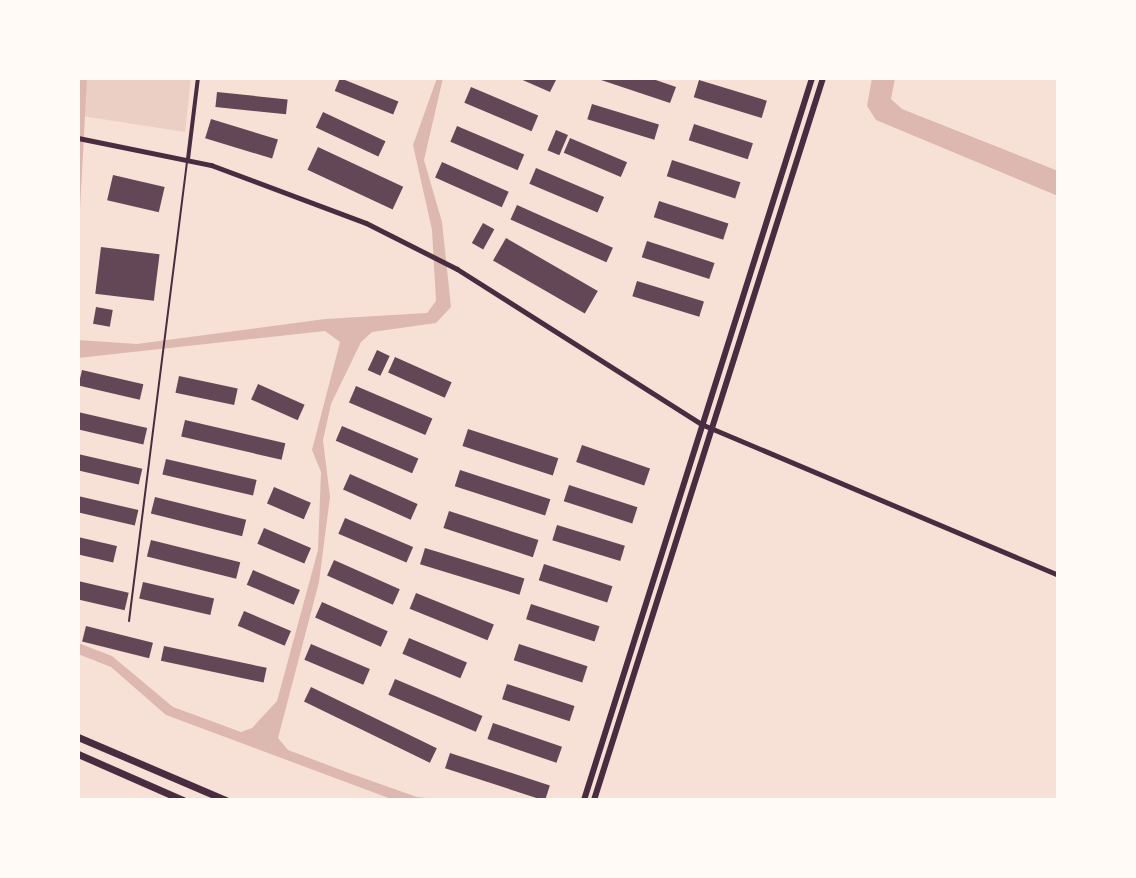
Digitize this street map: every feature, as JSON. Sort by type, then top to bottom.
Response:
[{"type":"main road","points":[[584,800],[812,78]]},
{"type":"main road","points":[[594,800],[823,78]]},
{"type":"main road","points":[[78,737],[226,800]]},
{"type":"main road","points":[[78,754],[183,800]]},
{"type":"street","points":[[188,159],[198,78]]},
{"type":"street","points":[[78,138],[188,159],[319,203],[423,250],[457,269],[701,424],[1058,575]]},
{"type":"lane","points":[[129,621],[188,159]]},
{"type":"shaded area","points":[[78,78],[87,78],[78,247]]},
{"type":"shaded area","points":[[87,78],[191,78],[185,132],[82,116]]},
{"type":"shaded area","points":[[437,78],[443,78],[424,160],[442,222],[451,307],[436,323],[372,332],[361,342],[331,404],[323,440],[330,497],[319,582],[278,738],[288,750],[349,773],[417,797],[447,800],[394,800],[166,715],[111,667],[78,654],[78,643],[112,656],[173,707],[241,732],[252,728],[277,701],[318,550],[321,472],[312,450],[340,342],[325,331],[78,358],[78,340],[137,344],[325,319],[427,313],[436,301],[432,230],[413,145]]},
{"type":"shaded area","points":[[872,78],[895,78],[891,99],[902,109],[1058,171],[1058,196],[876,120],[867,106]]},
{"type":"building","points":[[340,78],[398,102],[393,115],[335,91]]},
{"type":"building","points":[[518,78],[557,78],[550,92]]},
{"type":"building","points":[[595,78],[650,78],[676,87],[670,103]]},
{"type":"building","points":[[699,80],[767,101],[762,118],[694,97]]},
{"type":"building","points":[[471,87],[538,116],[532,131],[464,103]]},
{"type":"building","points":[[217,92],[288,99],[286,114],[215,107]]},
{"type":"building","points":[[592,104],[659,124],[654,140],[587,119]]},
{"type":"building","points":[[323,112],[386,141],[378,157],[316,127]]},
{"type":"building","points":[[211,119],[278,139],[272,159],[205,138]]},
{"type":"building","points":[[694,124],[753,143],[748,159],[689,140]]},
{"type":"building","points":[[457,126],[524,155],[518,170],[450,142]]},
{"type":"building","points":[[556,130],[568,135],[559,155],[547,150]]},
{"type":"building","points":[[570,138],[627,162],[621,177],[564,153]]},
{"type":"building","points":[[318,147],[403,187],[393,209],[307,170]]},
{"type":"building","points":[[672,160],[740,182],[735,198],[667,176]]},
{"type":"building","points":[[442,162],[509,192],[502,207],[435,178]]},
{"type":"building","points":[[536,168],[604,197],[597,213],[529,184]]},
{"type":"building","points":[[113,175],[165,187],[159,212],[107,200]]},
{"type":"building","points":[[659,201],[728,224],[723,240],[654,217]]},
{"type":"building","points":[[517,205],[613,248],[606,262],[510,220]]},
{"type":"building","points":[[483,223],[494,229],[483,249],[472,243]]},
{"type":"building","points":[[506,238],[598,291],[585,314],[493,261]]},
{"type":"building","points":[[647,241],[715,263],[709,279],[642,257]]},
{"type":"building","points":[[101,247],[160,254],[154,301],[95,294]]},
{"type":"building","points":[[637,281],[704,301],[699,317],[632,296]]},
{"type":"building","points":[[96,307],[113,310],[110,327],[93,324]]},
{"type":"building","points":[[377,350],[390,356],[380,376],[368,370]]},
{"type":"building","points":[[395,357],[452,382],[445,398],[388,373]]},
{"type":"building","points":[[82,370],[143,384],[140,400],[78,386]]},
{"type":"building","points":[[179,376],[238,388],[234,405],[175,393]]},
{"type":"building","points":[[258,384],[305,405],[298,420],[251,400]]},
{"type":"building","points":[[356,386],[432,418],[425,435],[349,403]]},
{"type":"building","points":[[78,412],[147,428],[143,445],[78,429]]},
{"type":"building","points":[[185,420],[285,443],[282,460],[181,437]]},
{"type":"building","points":[[342,426],[418,458],[412,473],[336,441]]},
{"type":"building","points":[[468,429],[558,458],[553,475],[462,446]]},
{"type":"building","points":[[582,445],[650,468],[644,485],[576,462]]},
{"type":"building","points":[[78,454],[142,469],[139,484],[78,470]]},
{"type":"building","points":[[166,459],[257,480],[253,496],[162,475]]},
{"type":"building","points":[[460,470],[550,499],[545,516],[455,486]]},
{"type":"building","points":[[350,474],[418,504],[411,520],[343,490]]},
{"type":"building","points":[[569,485],[637,507],[632,523],[564,501]]},
{"type":"building","points":[[274,487],[311,503],[304,519],[267,504]]},
{"type":"building","points":[[78,496],[138,510],[135,526],[78,512]]},
{"type":"building","points":[[155,497],[246,520],[242,536],[151,513]]},
{"type":"building","points":[[449,511],[538,540],[533,557],[443,528]]},
{"type":"building","points":[[345,518],[413,547],[406,563],[338,534]]},
{"type":"building","points":[[557,525],[625,546],[620,561],[552,540]]},
{"type":"building","points":[[264,528],[311,548],[304,564],[257,544]]},
{"type":"building","points":[[78,537],[117,546],[113,563],[78,554]]},
{"type":"building","points":[[151,540],[240,562],[236,579],[147,556]]},
{"type":"building","points":[[425,548],[524,578],[519,595],[420,564]]},
{"type":"building","points":[[334,560],[400,589],[393,605],[327,576]]},
{"type":"building","points":[[544,564],[612,586],[607,602],[539,580]]},
{"type":"building","points":[[253,570],[300,590],[294,605],[247,585]]},
{"type":"building","points":[[78,581],[129,593],[125,610],[78,599]]},
{"type":"building","points":[[143,582],[214,598],[210,615],[139,599]]},
{"type":"building","points":[[416,593],[494,624],[488,640],[410,609]]},
{"type":"building","points":[[322,602],[388,631],[381,647],[315,618]]},
{"type":"building","points":[[531,604],[599,626],[595,641],[526,619]]},
{"type":"building","points":[[244,611],[291,631],[285,646],[238,626]]},
{"type":"building","points":[[86,626],[153,643],[149,658],[82,642]]},
{"type":"building","points":[[409,638],[467,663],[460,678],[402,654]]},
{"type":"building","points":[[311,644],[370,669],[363,685],[304,660]]},
{"type":"building","points":[[519,644],[587,666],[582,682],[514,660]]},
{"type":"building","points":[[164,646],[267,668],[264,683],[161,661]]},
{"type":"building","points":[[395,679],[482,716],[476,732],[388,695]]},
{"type":"building","points":[[507,684],[575,706],[570,721],[502,699]]},
{"type":"building","points":[[311,687],[437,748],[430,763],[304,701]]},
{"type":"building","points":[[493,723],[562,747],[556,763],[487,739]]},
{"type":"building","points":[[450,753],[550,785],[543,800],[445,768]]}]
